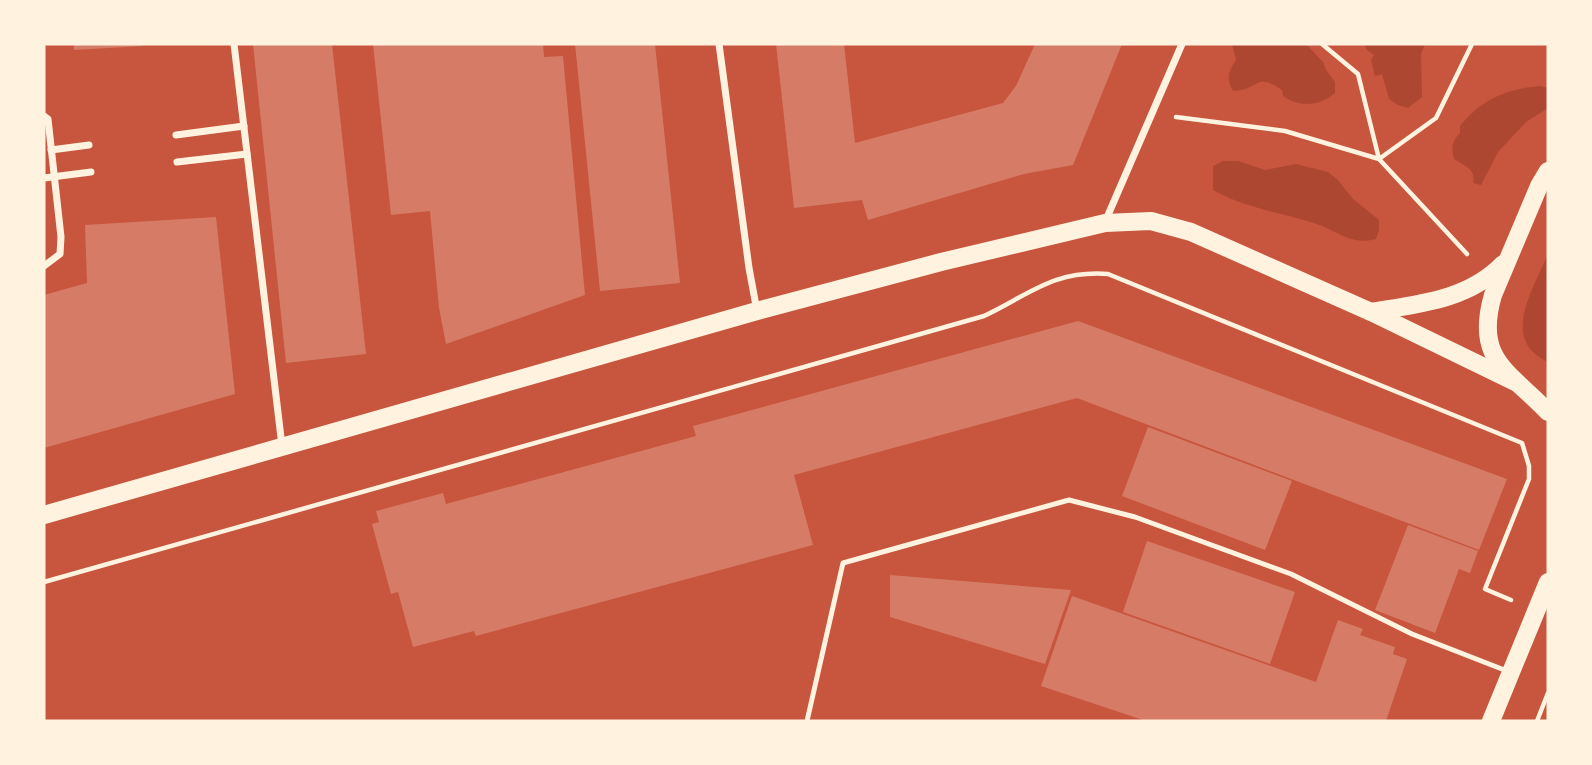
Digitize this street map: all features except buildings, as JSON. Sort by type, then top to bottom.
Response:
[{"type":"main road","points":[[1548,171],[1539,186],[1493,295],[1488,313],[1487,333],[1500,368],[1548,412]]},
{"type":"main road","points":[[44,515],[757,311],[968,255],[1105,223],[1151,222],[1191,232],[1371,312],[1548,398]]},
{"type":"main road","points":[[1371,312],[1432,302],[1461,293],[1492,275],[1508,258]]},
{"type":"main road","points":[[1491,721],[1548,582]]},
{"type":"street","points":[[234,44],[282,447]]},
{"type":"street","points":[[719,44],[757,311]]},
{"type":"street","points":[[1105,223],[1182,44]]},
{"type":"street","points":[[44,116],[48,119],[61,237],[60,254],[44,266]]},
{"type":"street","points":[[176,135],[244,127]]},
{"type":"street","points":[[51,150],[89,145]]},
{"type":"street","points":[[177,162],[247,154]]},
{"type":"street","points":[[44,178],[91,172]]},
{"type":"lane","points":[[807,721],[843,563],[1069,500],[1135,517],[1291,574],[1412,634],[1511,673]]},
{"type":"path","points":[[1322,44],[1358,74],[1379,159],[1467,254]]},
{"type":"path","points":[[1379,159],[1436,118],[1472,44]]},
{"type":"path","points":[[1176,117],[1285,131],[1379,159]]},
{"type":"path","points":[[44,582],[984,316],[1042,285],[1084,272],[1108,274],[1522,443],[1529,466],[1529,479],[1485,589],[1537,611]]},
{"type":"path","points":[[1537,721],[1548,693]]},
{"type":"shaded area","points":[[1232,44],[1306,44],[1323,62],[1335,82],[1335,93],[1323,101],[1303,104],[1283,96],[1282,90],[1266,82],[1233,91],[1229,82],[1236,60]]},
{"type":"shaded area","points":[[1364,44],[1425,44],[1421,54],[1422,97],[1408,108],[1389,99],[1382,74],[1375,76],[1371,60],[1374,55]]},
{"type":"shaded area","points":[[1540,86],[1548,88],[1548,108],[1526,122],[1498,152],[1481,185],[1473,183],[1471,171],[1454,159],[1453,155],[1453,145],[1460,133],[1460,126],[1477,109],[1496,97]]},
{"type":"shaded area","points":[[1223,161],[1238,161],[1265,170],[1296,164],[1328,172],[1353,199],[1379,220],[1376,239],[1351,239],[1314,223],[1250,205],[1213,190],[1213,166]]},
{"type":"shaded area","points":[[1548,254],[1548,362],[1533,352],[1525,341],[1523,327],[1529,297]]}]
